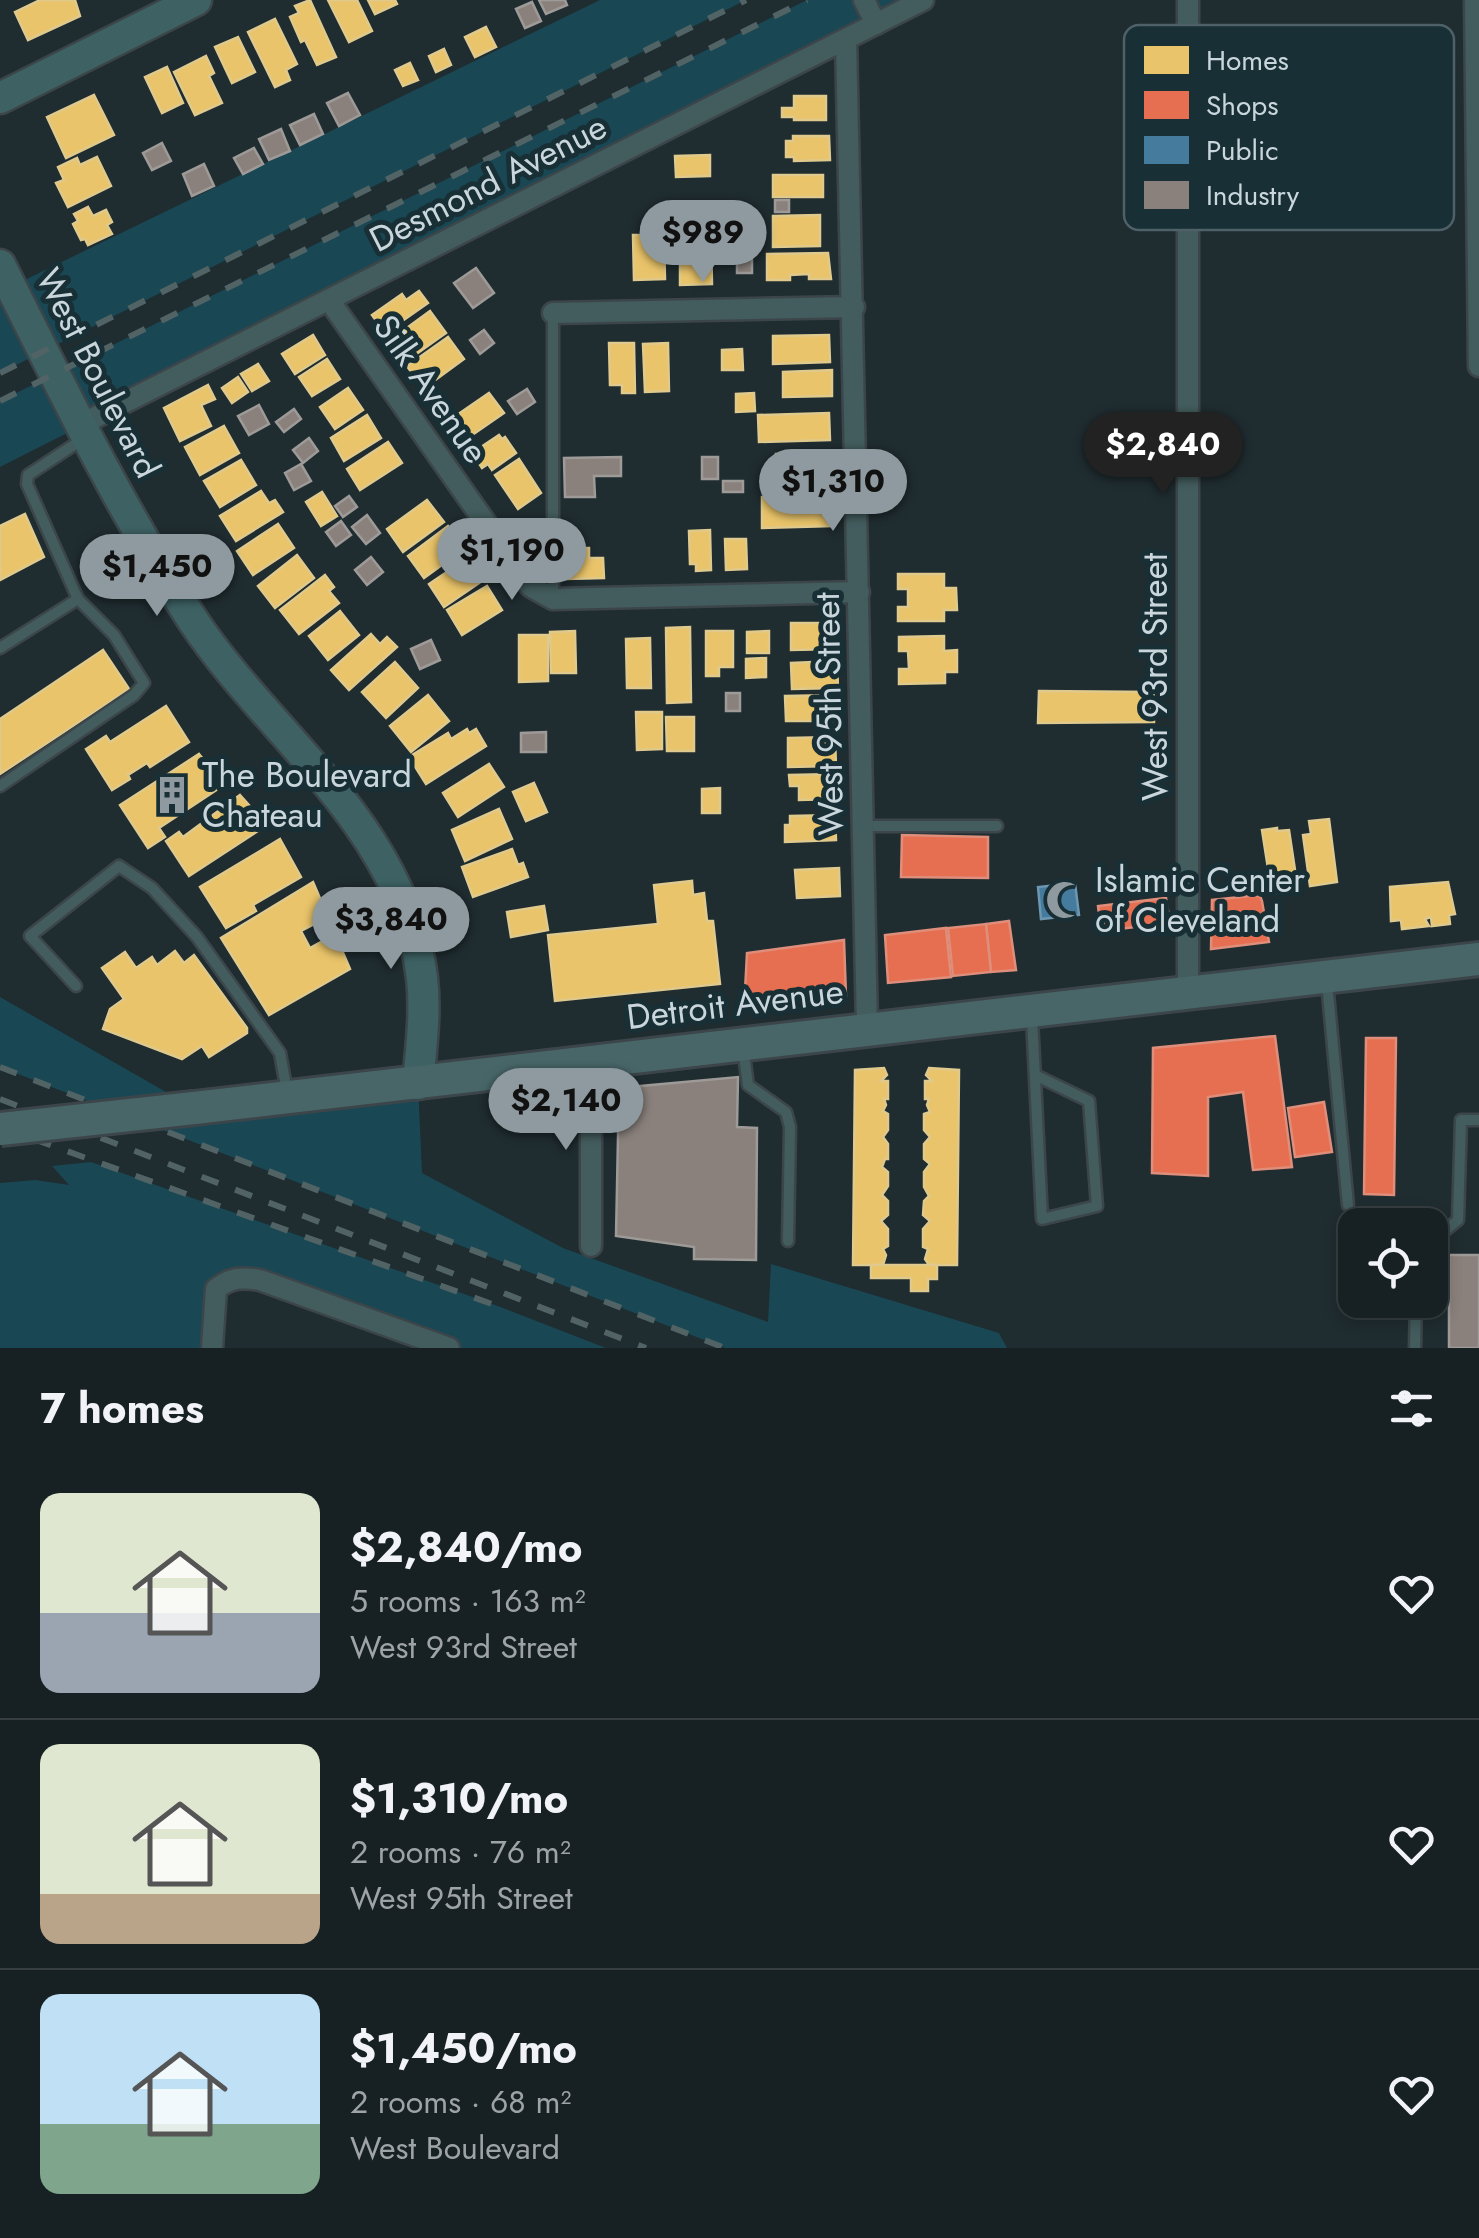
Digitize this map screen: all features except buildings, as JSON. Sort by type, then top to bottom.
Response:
[{"type":"main road","points":[[0,98],[196,0]]},
{"type":"main road","name":"West Boulevard","points":[[0,265],[114,488],[207,641],[246,692],[336,790],[379,856],[407,920],[420,964],[423,1011],[418,1084]]},
{"type":"main road","name":"Detroit Avenue","points":[[0,1130],[1479,959]]},
{"type":"street","points":[[864,0],[876,24]]},
{"type":"street","name":"Desmond Avenue","points":[[85,430],[329,300],[922,0]]},
{"type":"street","points":[[1475,0],[1479,366]]},
{"type":"street","name":"West 95th Street","points":[[846,39],[867,1028]]},
{"type":"street","name":"West 93rd Street","points":[[1188,230],[1188,993]]},
{"type":"street","name":"Silk Avenue","points":[[329,300],[530,586],[553,600]]},
{"type":"street","points":[[553,313],[854,307]]},
{"type":"street","points":[[553,600],[860,592]]},
{"type":"street","points":[[591,1246],[592,1061]]},
{"type":"street","points":[[212,1348],[216,1290],[228,1280],[260,1280],[449,1348]]},
{"type":"lane","points":[[553,313],[553,600]]},
{"type":"lane","points":[[0,786],[134,695],[144,683],[114,635],[78,599],[26,484],[28,475],[85,430]]},
{"type":"lane","points":[[0,648],[78,599]]},
{"type":"lane","points":[[864,826],[997,826]]},
{"type":"lane","points":[[76,986],[30,936],[119,866],[152,888],[197,937],[280,1053],[288,1098]]},
{"type":"lane","points":[[1326,977],[1348,1205]]},
{"type":"lane","points":[[1032,1012],[1042,1219],[1097,1206],[1089,1102],[1037,1076]]},
{"type":"lane","points":[[743,1042],[748,1085],[786,1112],[790,1127],[788,1241]]},
{"type":"lane","points":[[1448,1229],[1458,1220],[1461,1120],[1479,1120]]},
{"type":"lane","points":[[1415,1348],[1416,1318]]},
{"type":"shaded area","points":[[600,0],[746,0],[0,373],[0,292]]},
{"type":"shaded area","points":[[807,0],[923,0],[0,467],[0,401]]},
{"type":"shaded area","points":[[0,997],[194,1108],[418,1084],[422,1173],[563,1248],[768,1322],[771,1264],[999,1333],[1007,1348],[725,1348],[0,1067]]},
{"type":"shaded area","points":[[91,1162],[606,1348],[449,1348],[228,1280],[212,1348],[0,1348],[0,1183],[35,1180],[69,1185],[52,1166]]},
{"type":"railway","points":[[0,373],[746,0]]},
{"type":"railway","points":[[0,401],[807,0]]},
{"type":"railway","points":[[0,1067],[725,1348]]},
{"type":"railway","points":[[0,1099],[646,1348]]},
{"type":"railway","points":[[0,1127],[503,1308]]},
{"type":"place","name":"The Boulevard Chateau","points":[[172,795]]},
{"type":"place","name":"Islamic Center of Cleveland","points":[[1065,900]]}]
